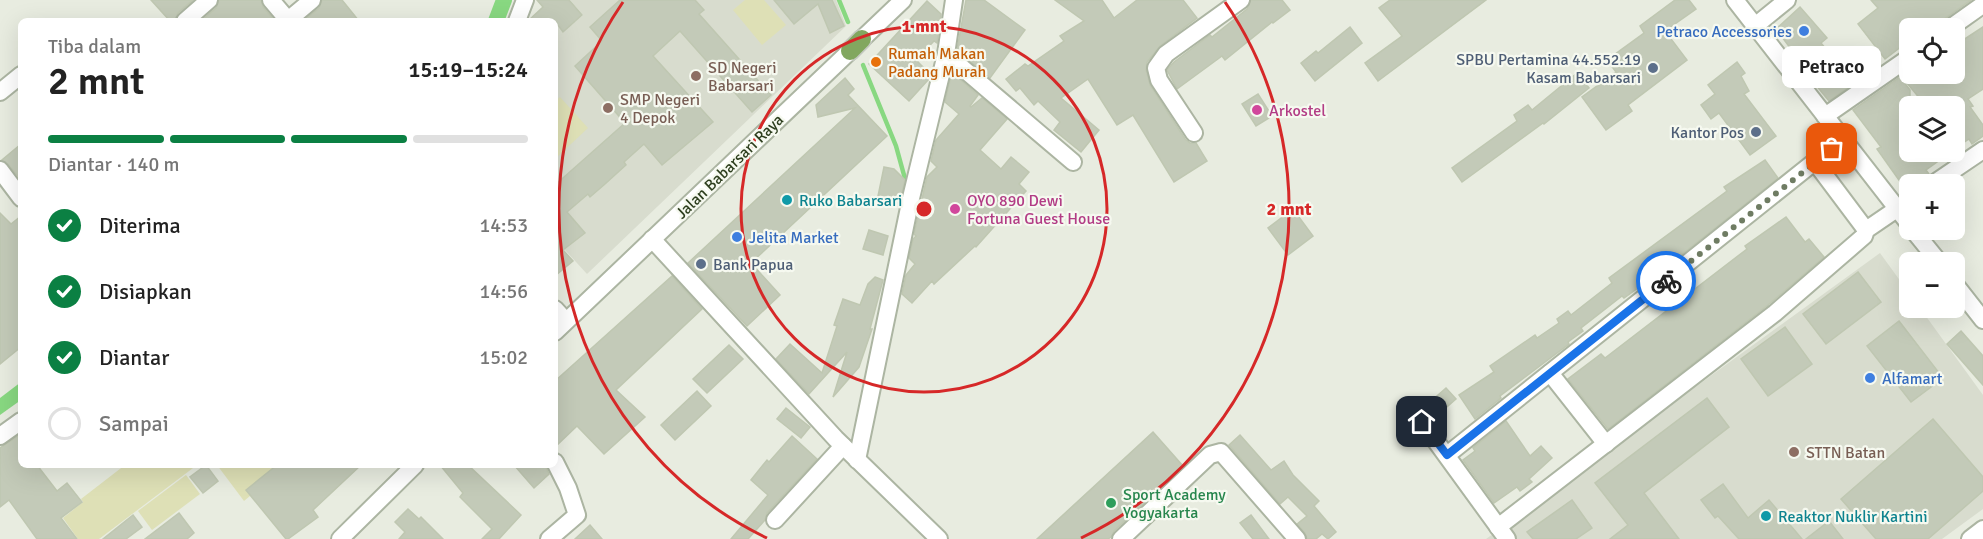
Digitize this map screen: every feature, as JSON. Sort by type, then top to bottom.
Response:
[{"type":"street","points":[[188,18],[209,0]]},
{"type":"street","points":[[271,0],[286,18]]},
{"type":"street","points":[[291,18],[312,0]]},
{"type":"street","points":[[518,18],[525,0]]},
{"type":"street","name":"Jalan Babarsari Raya","points":[[559,321],[652,239],[903,0]]},
{"type":"street","points":[[857,460],[911,198],[946,54],[954,0]]},
{"type":"street","points":[[1194,133],[1159,80],[1156,68],[1166,54],[1241,0]]},
{"type":"street","points":[[1736,0],[1843,139],[1899,200]]},
{"type":"street","points":[[1755,26],[1787,0]]},
{"type":"street","points":[[1963,18],[1980,5]]},
{"type":"street","points":[[946,54],[1073,162]]},
{"type":"street","points":[[1825,116],[1899,65]]},
{"type":"street","points":[[0,92],[18,77]]},
{"type":"street","points":[[1447,455],[1843,139]]},
{"type":"street","points":[[1948,174],[1983,150]]},
{"type":"street","points":[[1815,162],[1866,230]]},
{"type":"street","points":[[0,170],[18,194]]},
{"type":"street","points":[[1422,422],[1502,533],[1606,444],[1775,313],[1864,236],[1866,230],[1899,207]]},
{"type":"street","points":[[652,239],[843,446],[939,539]]},
{"type":"street","points":[[1921,240],[1931,252]]},
{"type":"street","points":[[1965,297],[1983,320]]},
{"type":"street","points":[[1550,373],[1606,444]]},
{"type":"street","points":[[0,436],[18,423]]},
{"type":"street","points":[[775,520],[843,446]]},
{"type":"street","points":[[1121,539],[1210,455],[1216,452],[1221,452],[1297,539]]},
{"type":"street","points":[[340,539],[412,468]]},
{"type":"street","points":[[549,539],[577,515],[558,468]]},
{"type":"street","points":[[1970,539],[1983,529]]},
{"type":"shaded area","points":[[570,0],[836,0],[846,26],[587,274],[558,242],[558,26],[563,32],[583,15]]},
{"type":"shaded area","points":[[745,0],[764,0],[786,25],[762,45],[733,10]]},
{"type":"shaded area","points":[[560,97],[588,128],[558,156],[558,99]]},
{"type":"shaded area","name":"STTN Batan","points":[[1880,253],[1899,279],[1899,318],[1927,318],[1983,395],[1983,509],[1942,539],[1486,539]]},
{"type":"shaded area","points":[[18,384],[18,402],[0,415],[0,398]]},
{"type":"shaded area","points":[[121,468],[193,468],[99,539],[78,539],[63,518],[83,502],[81,499]]},
{"type":"shaded area","points":[[219,468],[283,468],[244,501]]},
{"type":"shaded area","points":[[186,475],[200,494],[152,530],[138,511]]},
{"type":"building","points":[[151,0],[193,0],[178,13],[176,18],[167,18]]},
{"type":"building","points":[[219,0],[261,0],[263,7],[272,18],[204,18],[216,8]]},
{"type":"building","points":[[322,0],[342,0],[357,18],[307,18],[319,8]]},
{"type":"building","points":[[537,0],[569,0],[582,15],[563,32],[558,25],[558,18],[531,18],[543,7]]},
{"type":"building","points":[[620,0],[695,0],[704,10],[699,14],[771,95],[752,112],[680,31],[653,56],[713,122],[662,165],[644,144],[605,184],[590,197],[588,194],[567,212],[585,233],[563,250],[573,261],[558,274],[558,182],[625,123],[575,66],[602,41],[590,27]]},
{"type":"building","points":[[774,0],[832,0],[844,26],[830,33],[818,4],[794,24]]},
{"type":"building","points":[[966,0],[984,0],[1025,30],[990,78],[957,50]]},
{"type":"building","points":[[1055,0],[1102,0],[1114,18],[1137,0],[1183,0],[1197,18],[1160,46],[1147,62],[1146,70],[1150,85],[1185,139],[1190,143],[1196,143],[1207,161],[1174,182],[1133,115],[1117,125],[1088,79],[1061,98],[1099,130],[1081,152],[1054,130],[1060,122],[1038,101],[1034,105],[1020,88],[1016,91],[1006,79],[1025,64],[1028,66],[1064,41],[1060,36],[1084,21]]},
{"type":"building","points":[[1251,0],[1282,0],[1290,10],[1225,60],[1222,56],[1177,89],[1167,70],[1174,62],[1210,35],[1212,37],[1247,9]]},
{"type":"building","points":[[1390,0],[1486,0],[1378,81],[1365,63],[1402,36],[1379,8]]},
{"type":"building","points":[[1675,0],[1689,0],[1696,9],[1665,31],[1687,60],[1628,105],[1632,111],[1606,130],[1582,97],[1616,72],[1607,60],[1644,33],[1640,26]]},
{"type":"building","points":[[1871,0],[1971,0],[1946,18],[1899,18],[1899,48],[1885,59],[1858,24],[1878,8]]},
{"type":"building","points":[[927,1],[941,14],[937,43],[934,41],[916,60],[930,74],[929,79],[909,101],[869,64]]},
{"type":"building","points":[[1800,7],[1827,38],[1821,43],[1854,83],[1829,101],[1801,67],[1803,65],[1776,29]]},
{"type":"building","points":[[1350,27],[1362,43],[1315,81],[1301,63],[1316,51],[1318,53]]},
{"type":"building","points":[[1983,27],[1983,89],[1968,99],[1973,106],[1970,107],[1983,125],[1983,136],[1972,144],[1969,139],[1965,142],[1965,96],[1918,96],[1908,84],[1965,84],[1965,39]]},
{"type":"building","points":[[1737,62],[1745,73],[1741,76],[1749,91],[1744,94],[1776,136],[1750,155],[1719,113],[1711,119],[1701,105],[1715,94],[1708,85]]},
{"type":"building","points":[[1577,73],[1589,88],[1544,124],[1462,182],[1452,168],[1517,121],[1514,115],[1528,105],[1532,110]]},
{"type":"building","points":[[955,75],[978,95],[971,107],[982,98],[1007,119],[980,150],[1001,169],[1011,157],[1029,172],[1019,184],[1026,191],[976,247],[934,284],[932,281],[912,303],[902,294],[906,275],[915,264],[909,258],[913,239],[916,236],[914,234],[927,177],[937,167],[931,161],[936,140],[959,114],[945,102],[950,80]]},
{"type":"building","name":"Ruko Babarsari","points":[[845,78],[854,89],[848,95],[887,136],[751,263],[780,295],[747,326],[688,263],[855,108],[818,117],[816,105]]},
{"type":"building","points":[[1899,78],[1899,84],[1905,84],[1910,90],[1910,96],[1899,96],[1899,162],[1937,162],[1926,170],[1929,174],[1899,174],[1899,180],[1877,149],[1881,147],[1853,110]]},
{"type":"building","name":"Arkostel","points":[[1258,94],[1272,116],[1256,126],[1242,104]]},
{"type":"building","points":[[18,147],[18,176],[8,164],[2,160]]},
{"type":"building","points":[[1765,160],[1778,178],[1652,278],[1624,298],[1622,296],[1581,328],[1583,331],[1568,342],[1569,344],[1500,396],[1501,398],[1475,419],[1459,395],[1494,372],[1490,366],[1535,335],[1537,338],[1559,323],[1557,319],[1568,311],[1571,315],[1612,283],[1609,278],[1727,191],[1724,187]]},
{"type":"building","points":[[884,167],[894,169],[905,180],[899,206],[877,201]]},
{"type":"building","points":[[1293,209],[1313,236],[1288,255],[1268,228]]},
{"type":"building","points":[[0,213],[11,224],[18,218],[18,349],[0,364]]},
{"type":"building","points":[[1786,217],[1805,242],[1809,239],[1824,257],[1768,305],[1608,429],[1568,379],[1601,354],[1605,358],[1747,249],[1745,246]]},
{"type":"building","points":[[869,230],[888,236],[883,255],[863,249]]},
{"type":"building","points":[[1858,272],[1881,302],[1826,344],[1803,314]]},
{"type":"building","points":[[672,276],[702,309],[616,390],[645,417],[604,454],[577,426],[558,444],[558,378]]},
{"type":"building","points":[[875,277],[883,280],[870,329],[872,329],[859,367],[833,397],[847,352],[809,394],[776,359],[790,344],[822,373],[843,299],[860,305],[868,284]]},
{"type":"building","points":[[1899,321],[1943,378],[1911,402],[1867,346]]},
{"type":"building","points":[[1785,327],[1812,364],[1768,396],[1741,359]]},
{"type":"building","points":[[1961,331],[1983,356],[1983,385],[1947,344]]},
{"type":"building","points":[[729,345],[743,359],[707,393],[693,379]]},
{"type":"building","points":[[1446,388],[1456,399],[1440,413],[1430,402]]},
{"type":"building","points":[[697,391],[711,406],[675,440],[661,425]]},
{"type":"building","points":[[1707,398],[1729,427],[1644,493],[1679,539],[1610,539],[1628,525],[1595,483]]},
{"type":"building","points":[[786,408],[810,427],[801,438],[777,419]]},
{"type":"building","points":[[1933,419],[1983,477],[1983,491],[1928,539],[1876,539],[1841,499]]},
{"type":"building","points":[[1506,421],[1530,456],[1541,446],[1552,458],[1529,479],[1532,482],[1520,491],[1517,487],[1494,503],[1463,460],[1475,451],[1473,448]]},
{"type":"building","name":"Sport Academy Yogyakarta","points":[[1153,432],[1183,466],[1114,531],[1111,537],[1108,539],[1037,539]]},
{"type":"building","points":[[1240,435],[1271,470],[1284,461],[1293,475],[1319,501],[1314,506],[1336,532],[1328,539],[1322,534],[1316,539],[1307,539],[1297,524],[1307,516],[1288,497],[1280,504],[1229,445]]},
{"type":"building","points":[[18,436],[18,468],[39,468],[57,491],[67,483],[82,502],[61,518],[77,539],[37,539],[9,500],[0,507],[0,448]]},
{"type":"building","points":[[792,436],[817,459],[767,513],[765,520],[748,539],[731,539],[768,495],[751,480],[767,460],[769,462]]},
{"type":"building","points":[[202,468],[208,468],[218,481],[203,493],[190,477]]},
{"type":"building","points":[[273,468],[358,468],[313,510],[318,517],[288,539],[246,490]]},
{"type":"building","points":[[442,468],[471,468],[521,515],[499,539],[482,539],[492,529],[460,497],[463,493]]},
{"type":"building","points":[[517,468],[546,468],[549,474],[534,488]]},
{"type":"building","points":[[1723,484],[1748,518],[1769,500],[1802,539],[1739,539],[1718,516],[1715,518],[1701,500]]},
{"type":"building","points":[[1572,500],[1592,528],[1576,539],[1533,539],[1527,532]]},
{"type":"building","points":[[408,509],[419,519],[421,517],[443,539],[399,539],[405,532],[395,522]]},
{"type":"building","points":[[179,513],[194,533],[187,539],[145,539]]},
{"type":"building","points":[[133,515],[142,527],[126,539],[103,539]]},
{"type":"building","points":[[1251,515],[1269,539],[1253,539],[1240,523]]},
{"type":"building","points":[[1829,521],[1843,539],[1806,539]]},
{"type":"building","points":[[590,525],[602,539],[575,539]]},
{"type":"waterway","points":[[497,18],[504,0]]},
{"type":"waterway","points":[[839,0],[848,22]]},
{"type":"waterway","points":[[863,65],[896,146],[907,186]]},
{"type":"way so far","points":[[1666,281],[1832,149]]},
{"type":"place","name":"Petraco Accessories","points":[[1804,31]]},
{"type":"place","name":"Rumah Makan Padang Murah","points":[[876,62]]},
{"type":"place","name":"SPBU Pertamina 44.552.19 Kasam Babarsari","points":[[1653,68]]},
{"type":"place","name":"SD Negeri Babarsari","points":[[696,76]]},
{"type":"place","name":"SMP Negeri 4 Depok","points":[[608,108]]},
{"type":"place","name":"Arkostel","points":[[1257,110]]},
{"type":"place","name":"Kantor Pos","points":[[1756,132]]},
{"type":"place","name":"Petraco","points":[[1832,149]]},
{"type":"place","name":"Ruko Babarsari","points":[[787,200]]},
{"type":"place","name":"OYO 890 Dewi Fortuna Guest House","points":[[955,209]]},
{"type":"place","name":"Jelita Market","points":[[737,237]]},
{"type":"place","name":"Bank Papua","points":[[701,264]]},
{"type":"place","name":"Alfamart","points":[[1870,378]]},
{"type":"place","name":"STTN Batan","points":[[1794,452]]},
{"type":"place","name":"Sport Academy Yogyakarta","points":[[1111,503]]},
{"type":"place","name":"Reaktor Nuklir Kartini","points":[[1766,516]]},
{"type":"route","points":[[1422,422],[1447,455],[1666,281]]}]
